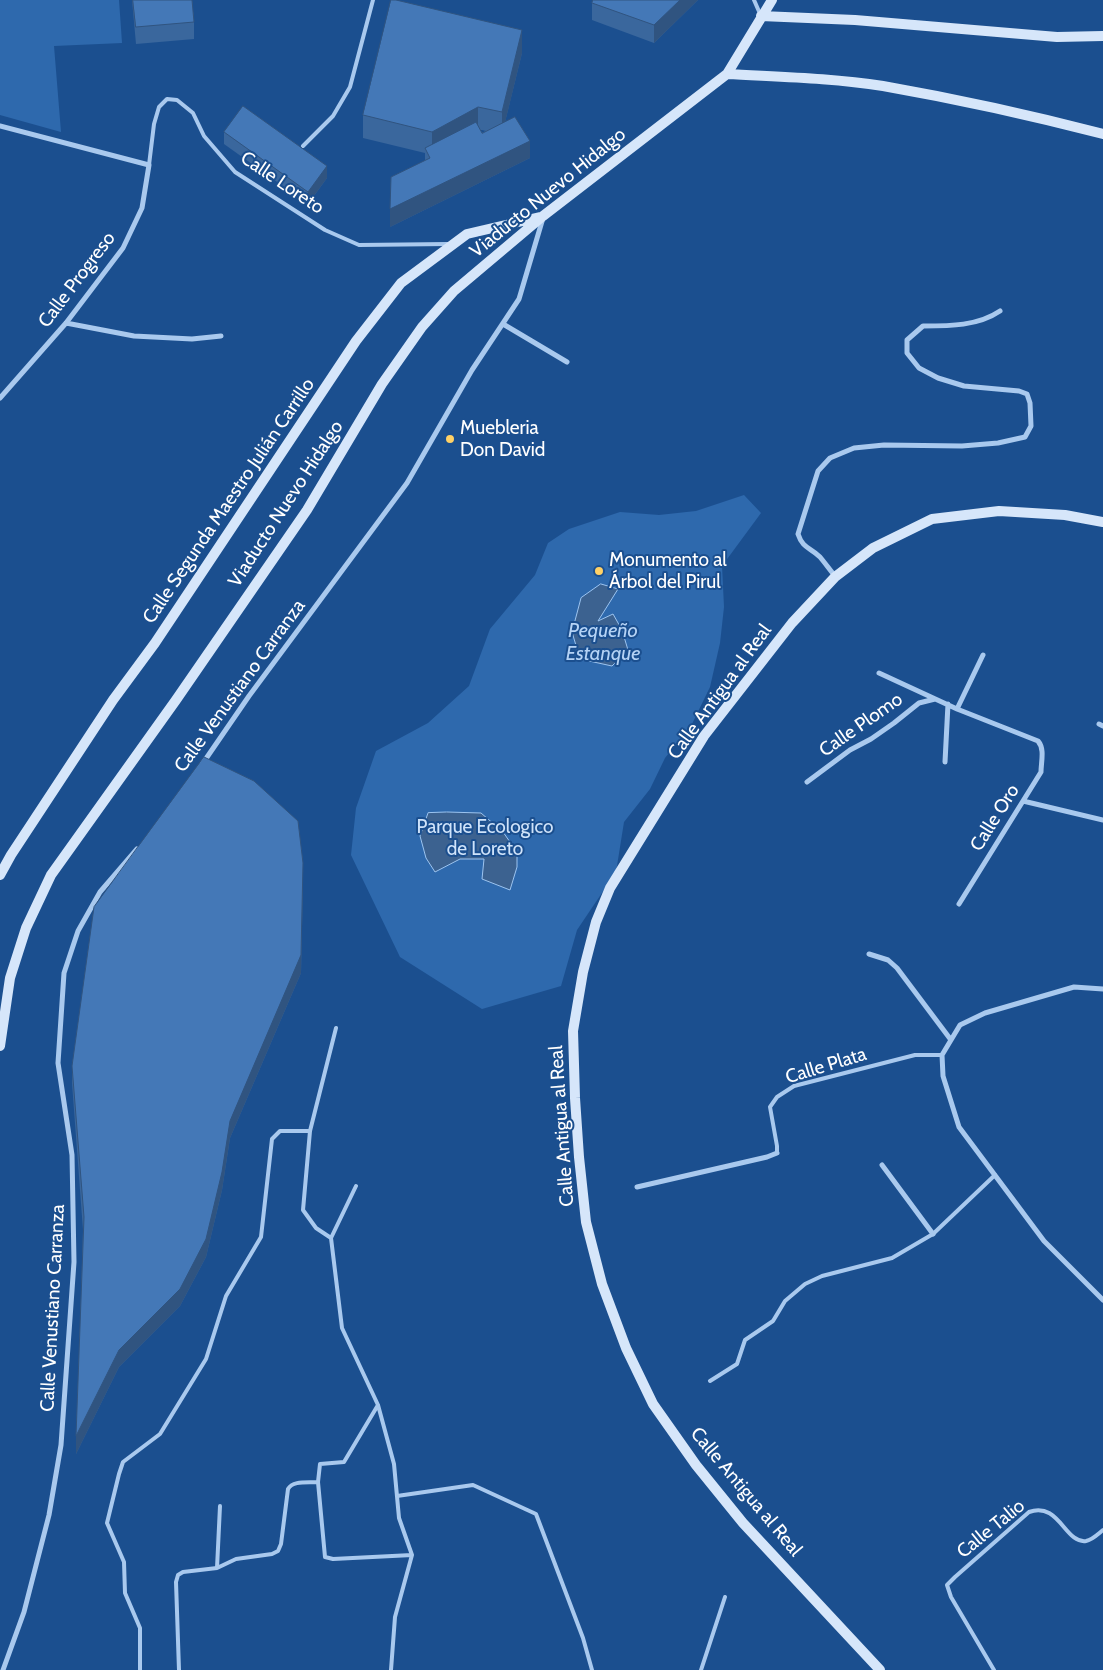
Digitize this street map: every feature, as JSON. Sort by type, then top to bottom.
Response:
[{"type":"main road","points":[[772,0],[727,74],[813,79],[881,86],[1014,111],[1103,134]]},
{"type":"main road","points":[[761,16],[855,20],[1057,37],[1103,36]]},
{"type":"main road","name":"Viaducto Nuevo Hidalgo","points":[[0,1046],[10,978],[26,928],[52,875],[307,510],[382,384],[422,327],[454,291],[543,216],[727,74]]},
{"type":"main road","name":"Calle Segunda Maestro Julián Carrillo","points":[[0,875],[11,855],[113,700],[155,643],[356,341],[401,284],[467,234],[543,216]]},
{"type":"main road","name":"Calle Antigua al Real","points":[[880,1670],[743,1522],[696,1465],[653,1404],[626,1348],[600,1275],[586,1222],[575,1098],[574,1031],[583,972],[596,922],[610,888],[704,736],[792,623],[835,577],[873,548],[932,519],[999,510],[1065,515],[1103,522]]},
{"type":"street","points":[[0,126],[149,165]]},
{"type":"street","name":"Calle Progreso","points":[[0,398],[66,322],[124,248],[142,208],[149,165]]},
{"type":"street","name":"Calle Venustiano Carranza","points":[[200,767],[249,696],[407,484],[472,370],[519,299],[543,216]]},
{"type":"street","points":[[835,577],[818,556],[801,543],[798,534],[818,471],[830,458],[854,448],[884,445],[962,446],[998,443],[1025,437],[1031,426],[1030,403],[1027,394],[1020,391],[964,386],[938,378],[919,368],[907,353],[907,340],[923,326],[952,326],[978,321],[1000,311]]},
{"type":"street","points":[[66,322],[134,336],[192,338],[221,336]]},
{"type":"street","points":[[503,324],[567,362]]},
{"type":"street","points":[[879,673],[957,709],[983,655]]},
{"type":"street","name":"Calle Plomo","points":[[807,782],[850,750],[871,739],[894,723],[919,703],[935,699]]},
{"type":"street","points":[[945,762],[948,704]]},
{"type":"street","name":"Calle Oro","points":[[957,709],[1038,741],[1042,749],[1041,772],[959,904]]},
{"type":"street","points":[[1024,801],[1103,820]]},
{"type":"street","name":"Calle Venustiano Carranza","points":[[4,1670],[24,1612],[49,1515],[61,1444],[74,1262],[72,1155],[58,1063],[64,973],[78,931],[100,892],[143,843]]},
{"type":"street","points":[[869,954],[888,960],[897,968],[951,1040]]},
{"type":"street","points":[[1102,987],[1074,986],[985,1013],[960,1025],[942,1055],[943,1076],[959,1127],[1044,1241],[1103,1300]]},
{"type":"street","points":[[637,1187],[777,1153]]},
{"type":"street","points":[[882,1165],[933,1234]]},
{"type":"lane","points":[[303,146],[333,116],[350,87],[373,0]]},
{"type":"lane","points":[[754,0],[761,16]]},
{"type":"lane","name":"Calle Loreto","points":[[149,165],[158,107],[167,99],[177,100],[193,113],[204,136],[235,172],[325,230],[359,245],[452,244]]},
{"type":"lane","points":[[331,1238],[316,1228],[303,1210],[310,1131],[336,1028]]},
{"type":"lane","name":"Calle Plata","points":[[777,1153],[778,1146],[770,1107],[777,1097],[794,1086],[915,1055],[942,1055]]},
{"type":"lane","points":[[140,1670],[140,1628],[125,1593],[124,1562],[107,1523],[121,1468],[123,1462],[160,1434],[206,1359],[226,1296],[261,1237],[272,1139],[280,1131],[310,1131]]},
{"type":"lane","points":[[710,1381],[737,1364],[745,1340],[772,1321],[784,1301],[805,1284],[822,1276],[892,1258],[933,1234],[995,1175]]},
{"type":"lane","points":[[356,1186],[331,1238],[342,1328],[378,1405],[394,1464],[399,1518],[412,1555],[395,1617],[391,1670]]},
{"type":"lane","points":[[378,1405],[344,1462],[320,1464],[318,1482],[325,1557],[333,1559],[412,1555]]},
{"type":"lane","points":[[179,1670],[176,1582],[178,1575],[183,1572],[217,1568],[236,1559],[278,1552],[281,1544],[290,1486],[295,1483],[318,1482]]},
{"type":"lane","points":[[397,1496],[473,1485],[536,1514],[583,1638],[592,1670]]},
{"type":"lane","points":[[217,1568],[220,1506]]},
{"type":"lane","name":"Calle Talio","points":[[994,1670],[951,1597],[947,1585],[1029,1512],[1038,1509],[1048,1512],[1077,1540],[1086,1541],[1092,1539],[1103,1530]]},
{"type":"lane","points":[[701,1670],[725,1597]]},
{"type":"green space","points":[[0,0],[119,0],[122,43],[54,46],[61,132],[0,115]]},
{"type":"green space","name":"Parque Ecologico de Loreto","points":[[744,495],[761,513],[722,566],[724,607],[720,643],[710,687],[692,724],[665,758],[650,789],[624,822],[616,872],[577,930],[561,986],[482,1009],[400,957],[351,855],[356,808],[376,751],[428,723],[469,686],[490,629],[535,575],[548,543],[569,529],[620,512],[659,515],[696,511]]},
{"type":"water","name":"Pequeño Estanque","points":[[601,584],[618,589],[598,621],[613,614],[622,630],[628,650],[612,666],[580,659],[572,632],[581,598]]},
{"type":"water","points":[[428,813],[481,813],[503,832],[517,852],[517,867],[510,890],[482,879],[484,859],[460,859],[435,872],[426,858],[420,836]]},
{"type":"building","points":[[133,0],[192,0],[194,22],[136,27]]},
{"type":"building","points":[[391,0],[522,30],[502,112],[478,107],[432,132],[363,115]]},
{"type":"building","points":[[593,0],[680,0],[654,25],[592,3]]},
{"type":"building","points":[[243,106],[327,166],[308,192],[224,132]]},
{"type":"building","points":[[515,117],[530,141],[390,209],[391,177],[430,158],[425,148],[476,122],[482,133]]},
{"type":"building","points":[[204,757],[254,781],[298,821],[303,863],[301,955],[230,1121],[222,1172],[206,1239],[180,1289],[119,1350],[76,1436],[84,1217],[72,1066],[94,907]]},
{"type":"place","name":"Muebleria Don David","points":[[450,439]]},
{"type":"place","name":"Monumento al Árbol del Pirul","points":[[599,571]]}]
